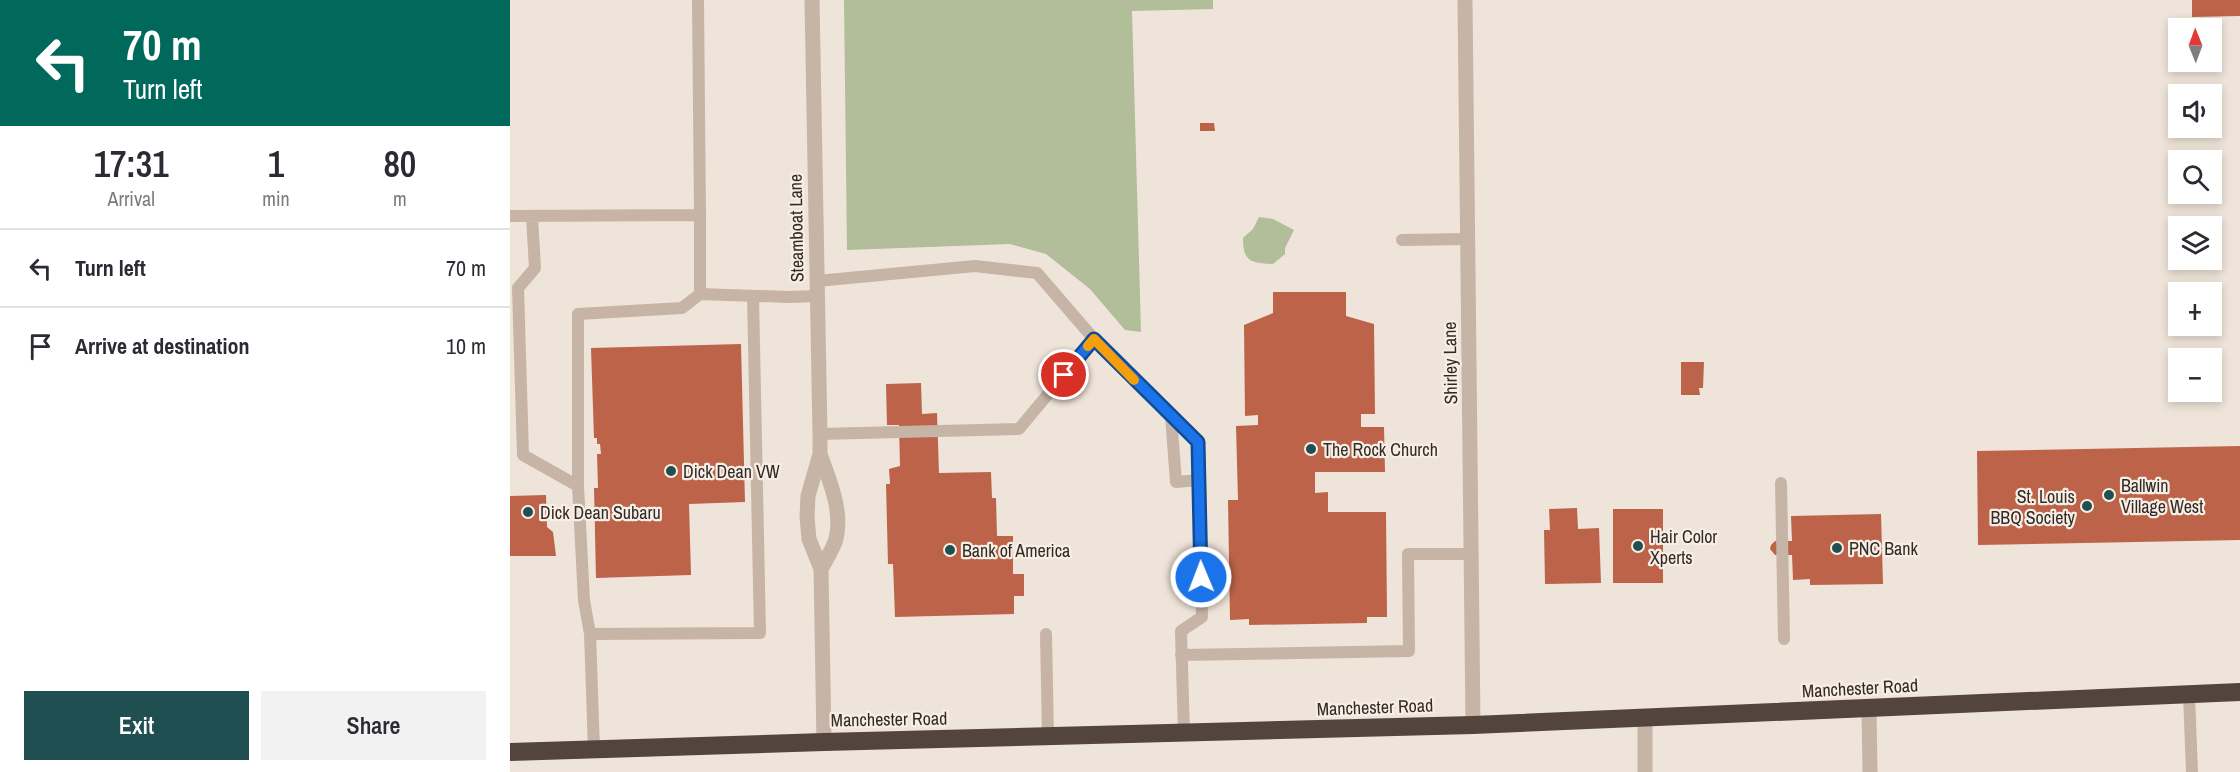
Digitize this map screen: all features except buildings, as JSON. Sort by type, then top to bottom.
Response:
[{"type":"highway","name":"Manchester Road","points":[[510,752],[1473,725],[2240,692]]},
{"type":"street","name":"Steamboat Lane","points":[[812,0],[820,454],[808,496],[807,517],[809,539],[821,569],[824,742]]},
{"type":"street","name":"Shirley Lane","points":[[1466,0],[1473,725]]},
{"type":"street","name":"Steamboat Lane","points":[[820,454],[835,498],[837,514],[836,539],[821,569]]},
{"type":"street","points":[[1869,709],[1870,772]]},
{"type":"street","points":[[1645,719],[1646,772]]},
{"type":"lane","points":[[698,0],[700,294]]},
{"type":"lane","points":[[510,216],[700,215]]},
{"type":"lane","points":[[532,216],[535,268],[518,288],[523,455],[578,486]]},
{"type":"lane","points":[[1402,240],[1468,239]]},
{"type":"lane","points":[[594,749],[590,634],[584,600],[578,486],[578,314],[682,308],[700,294],[753,296],[975,266],[1038,273],[1094,339],[1198,442],[1202,617],[1181,631],[1184,734]]},
{"type":"lane","points":[[590,634],[760,633],[753,296]]},
{"type":"lane","points":[[820,434],[1019,429],[1094,339]]},
{"type":"lane","points":[[1171,416],[1176,482],[1200,484]]},
{"type":"lane","points":[[1781,483],[1784,639]]},
{"type":"lane","points":[[1181,655],[1409,651],[1408,555],[1471,554]]},
{"type":"lane","points":[[1046,634],[1048,737]]},
{"type":"lane","points":[[2188,694],[2192,772]]},
{"type":"green space","points":[[844,0],[1213,0],[1213,9],[1132,11],[1141,332],[1125,330],[1090,289],[1046,254],[1010,244],[847,250]]},
{"type":"green space","points":[[1259,217],[1273,219],[1294,230],[1285,248],[1285,254],[1273,264],[1250,260],[1243,246],[1243,238],[1253,229]]},
{"type":"slow traffic","points":[[1088,346],[1094,339],[1134,380]]},
{"type":"place","name":"The Rock Church","points":[[1311,449]]},
{"type":"place","name":"Dick Dean VW","points":[[671,471]]},
{"type":"place","name":"Ballwin Village West","points":[[2109,495]]},
{"type":"place","name":"St. Louis BBQ Society","points":[[2087,506]]},
{"type":"place","name":"Dick Dean Subaru","points":[[528,512]]},
{"type":"place","name":"Hair Color Xperts","points":[[1638,546]]},
{"type":"place","name":"PNC Bank","points":[[1837,548]]},
{"type":"place","name":"Bank of America","points":[[950,550]]},
{"type":"route","points":[[1064,375],[1094,339],[1198,442],[1201,577]]}]
